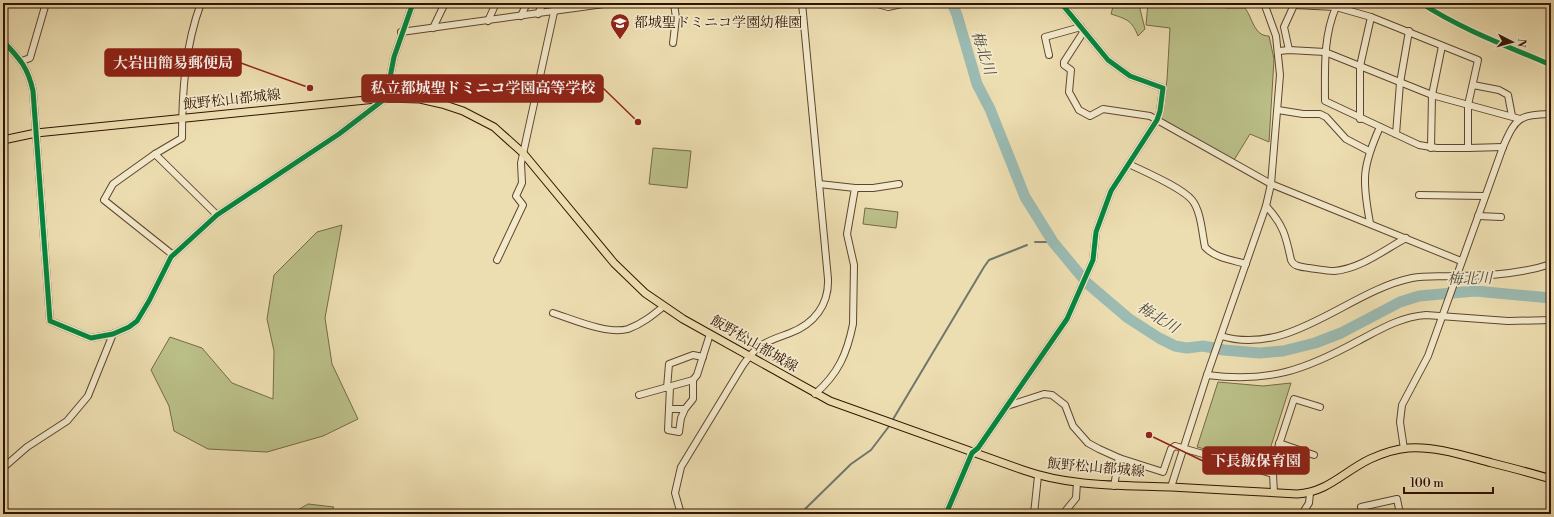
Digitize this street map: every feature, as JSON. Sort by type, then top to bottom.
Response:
[{"type":"main road","name":"飯野松山都城線","points":[[3,140],[36,134],[386,98],[420,99],[463,111],[494,127],[506,136],[523,153],[614,263],[645,293],[664,306],[815,394],[895,425],[1038,476],[1114,486],[1171,487],[1274,493],[1310,493],[1323,489],[1353,468],[1371,459],[1404,449],[1432,449],[1551,479]]},
{"type":"street","points":[[22,61],[30,58],[46,3]]},
{"type":"street","points":[[172,255],[104,200],[113,184],[155,154],[182,138],[182,119],[188,47],[192,29],[201,3]]},
{"type":"street","points":[[3,41],[22,61],[31,80],[33,91],[50,322],[87,337],[113,334],[129,327],[137,321],[172,255],[217,215],[339,134],[386,98],[394,57],[401,32],[413,3]]},
{"type":"street","points":[[409,23],[417,3]]},
{"type":"street","points":[[488,21],[496,3]]},
{"type":"street","points":[[521,16],[527,3]]},
{"type":"street","points":[[538,14],[543,3]]},
{"type":"street","points":[[497,260],[523,205],[516,196],[522,183],[521,163],[556,3]]},
{"type":"street","points":[[401,32],[538,14],[571,6],[611,3]]},
{"type":"street","points":[[673,43],[676,18],[674,3]]},
{"type":"street","points":[[681,514],[675,493],[681,467],[749,355],[760,346],[804,327],[820,312],[825,301],[828,286],[802,3]]},
{"type":"street","points":[[874,3],[888,7],[906,3]]},
{"type":"street","points":[[946,514],[972,453],[978,448],[1067,319],[1092,263],[1100,218],[1111,191],[1157,120],[1160,111],[1163,88],[1130,76],[1108,60],[1061,3]]},
{"type":"street","points":[[433,28],[443,4]]},
{"type":"street","points":[[1171,487],[1207,375],[1266,206],[1271,184],[1280,75],[1279,51],[1267,4]]},
{"type":"street","points":[[1289,50],[1284,27],[1292,4],[1336,7],[1371,17],[1478,60],[1468,105],[1468,148]]},
{"type":"street","points":[[1336,7],[1331,18],[1324,52],[1325,101],[1360,119],[1419,145],[1431,148],[1503,147]]},
{"type":"street","points":[[1360,119],[1360,66],[1371,17]]},
{"type":"street","points":[[1049,55],[1045,37],[1083,29]]},
{"type":"street","points":[[1083,29],[1064,62],[1064,65],[1071,70],[1068,92],[1079,110],[1090,116],[1100,110],[1133,112],[1150,116],[1271,184],[1461,261]]},
{"type":"street","points":[[1396,134],[1400,83],[1409,31]]},
{"type":"street","points":[[1431,148],[1432,95],[1442,46]]},
{"type":"street","points":[[1279,51],[1289,50],[1324,52],[1432,95],[1520,118]]},
{"type":"street","points":[[1473,84],[1499,90],[1508,95],[1512,116]]},
{"type":"street","points":[[1278,110],[1302,114],[1320,114],[1326,117],[1346,139],[1369,151]]},
{"type":"street","points":[[1404,449],[1400,422],[1402,405],[1428,356],[1508,134],[1520,118],[1528,115],[1551,114]]},
{"type":"street","points":[[1370,223],[1364,191],[1365,165],[1369,151],[1380,127]]},
{"type":"street","points":[[155,154],[217,215]]},
{"type":"street","points":[[1129,164],[1183,192],[1192,200],[1197,211],[1205,248],[1209,252],[1214,255],[1246,264]]},
{"type":"street","points":[[819,184],[856,188],[873,188],[899,184]]},
{"type":"street","points":[[815,394],[830,381],[838,370],[853,324],[854,265],[853,254],[847,234],[856,188]]},
{"type":"street","points":[[1419,195],[1485,196]]},
{"type":"street","points":[[1266,206],[1275,215],[1286,233],[1291,260],[1293,264],[1298,266],[1325,270],[1344,269],[1366,260],[1406,238]]},
{"type":"street","points":[[1478,216],[1501,217]]},
{"type":"street","points":[[1221,337],[1250,340],[1274,337],[1300,328],[1388,284],[1413,277],[1457,278],[1525,271],[1551,264]]},
{"type":"street","points":[[553,314],[604,328],[618,330],[627,329],[645,321],[664,306]]},
{"type":"street","points":[[1207,375],[1249,378],[1284,374],[1320,360],[1394,321],[1414,316],[1444,315],[1508,320],[1551,320]]},
{"type":"street","points":[[3,468],[27,447],[67,421],[88,396],[113,334]]},
{"type":"street","points":[[639,395],[693,380],[697,375],[710,334]]},
{"type":"street","points":[[693,380],[693,399],[685,409],[681,418],[680,432],[668,430],[669,364],[693,355],[703,357]]},
{"type":"street","points":[[1007,406],[1044,394],[1052,396],[1065,405],[1073,426],[1081,436],[1099,450],[1163,472],[1171,449],[1175,446],[1273,474]]},
{"type":"street","points":[[1274,493],[1274,457],[1294,399],[1320,407]]},
{"type":"street","points":[[669,409],[685,409]]},
{"type":"street","points":[[1279,443],[1314,455]]},
{"type":"street","points":[[1114,486],[1119,458]]},
{"type":"street","points":[[1034,514],[1038,476]]},
{"type":"street","points":[[1063,514],[1076,498],[1077,482]]},
{"type":"street","points":[[1304,513],[1309,503],[1310,493]]},
{"type":"street","points":[[1363,514],[1361,507],[1397,499],[1400,514]]},
{"type":"green space","points":[[1114,3],[1142,3],[1140,9],[1145,29],[1138,36],[1131,23],[1121,17],[1111,14]]},
{"type":"green space","points":[[1148,3],[1223,3],[1225,8],[1245,8],[1257,30],[1264,35],[1269,36],[1274,59],[1269,142],[1250,134],[1234,160],[1161,119],[1167,80],[1170,28],[1146,25]]},
{"type":"green space","points":[[653,148],[691,151],[687,188],[649,184]]},
{"type":"green space","points":[[865,208],[898,212],[896,228],[863,224]]},
{"type":"green space","points":[[342,225],[325,318],[332,364],[358,419],[323,436],[267,452],[208,449],[174,431],[169,406],[151,370],[170,337],[202,348],[232,383],[273,399],[274,351],[267,319],[274,275],[317,232]]},
{"type":"green space","points":[[1218,382],[1263,386],[1291,383],[1265,465],[1197,447]]},
{"type":"green space","points":[[308,504],[334,507],[329,514],[291,514]]},
{"type":"waterway","name":"梅北川","points":[[952,3],[957,15],[977,84],[990,109],[1025,197],[1053,242],[1087,283],[1128,318],[1159,338],[1175,346],[1187,348],[1203,346],[1224,350],[1259,353],[1283,351],[1315,343],[1341,333],[1400,302],[1419,296],[1475,291],[1551,298]]},
{"type":"waterway","points":[[1035,242],[1053,242]]},
{"type":"waterway","points":[[892,421],[989,260],[1027,245]]},
{"type":"waterway","points":[[800,514],[851,464],[871,450],[890,425]]},
{"type":"cycle path","points":[[3,41],[26,69],[33,91],[50,321],[91,338],[113,334],[129,327],[137,321],[149,301],[171,257],[217,215],[339,134],[386,98],[394,57],[413,3]]},
{"type":"cycle path","points":[[946,514],[972,453],[978,448],[1067,319],[1093,260],[1096,232],[1111,191],[1157,120],[1160,111],[1163,88],[1130,76],[1108,60],[1061,3]]},
{"type":"cycle path","points":[[1421,3],[1468,29],[1551,65]]},
{"type":"place","name":"都城聖ドミニコ学園幼稚園","points":[[620,40]]},
{"type":"place","name":"大岩田簡易郵便局","points":[[310,88]]},
{"type":"place","name":"私立都城聖ドミニコ学園高等学校","points":[[638,122]]},
{"type":"place","name":"下長飯保育園","points":[[1149,435]]}]
